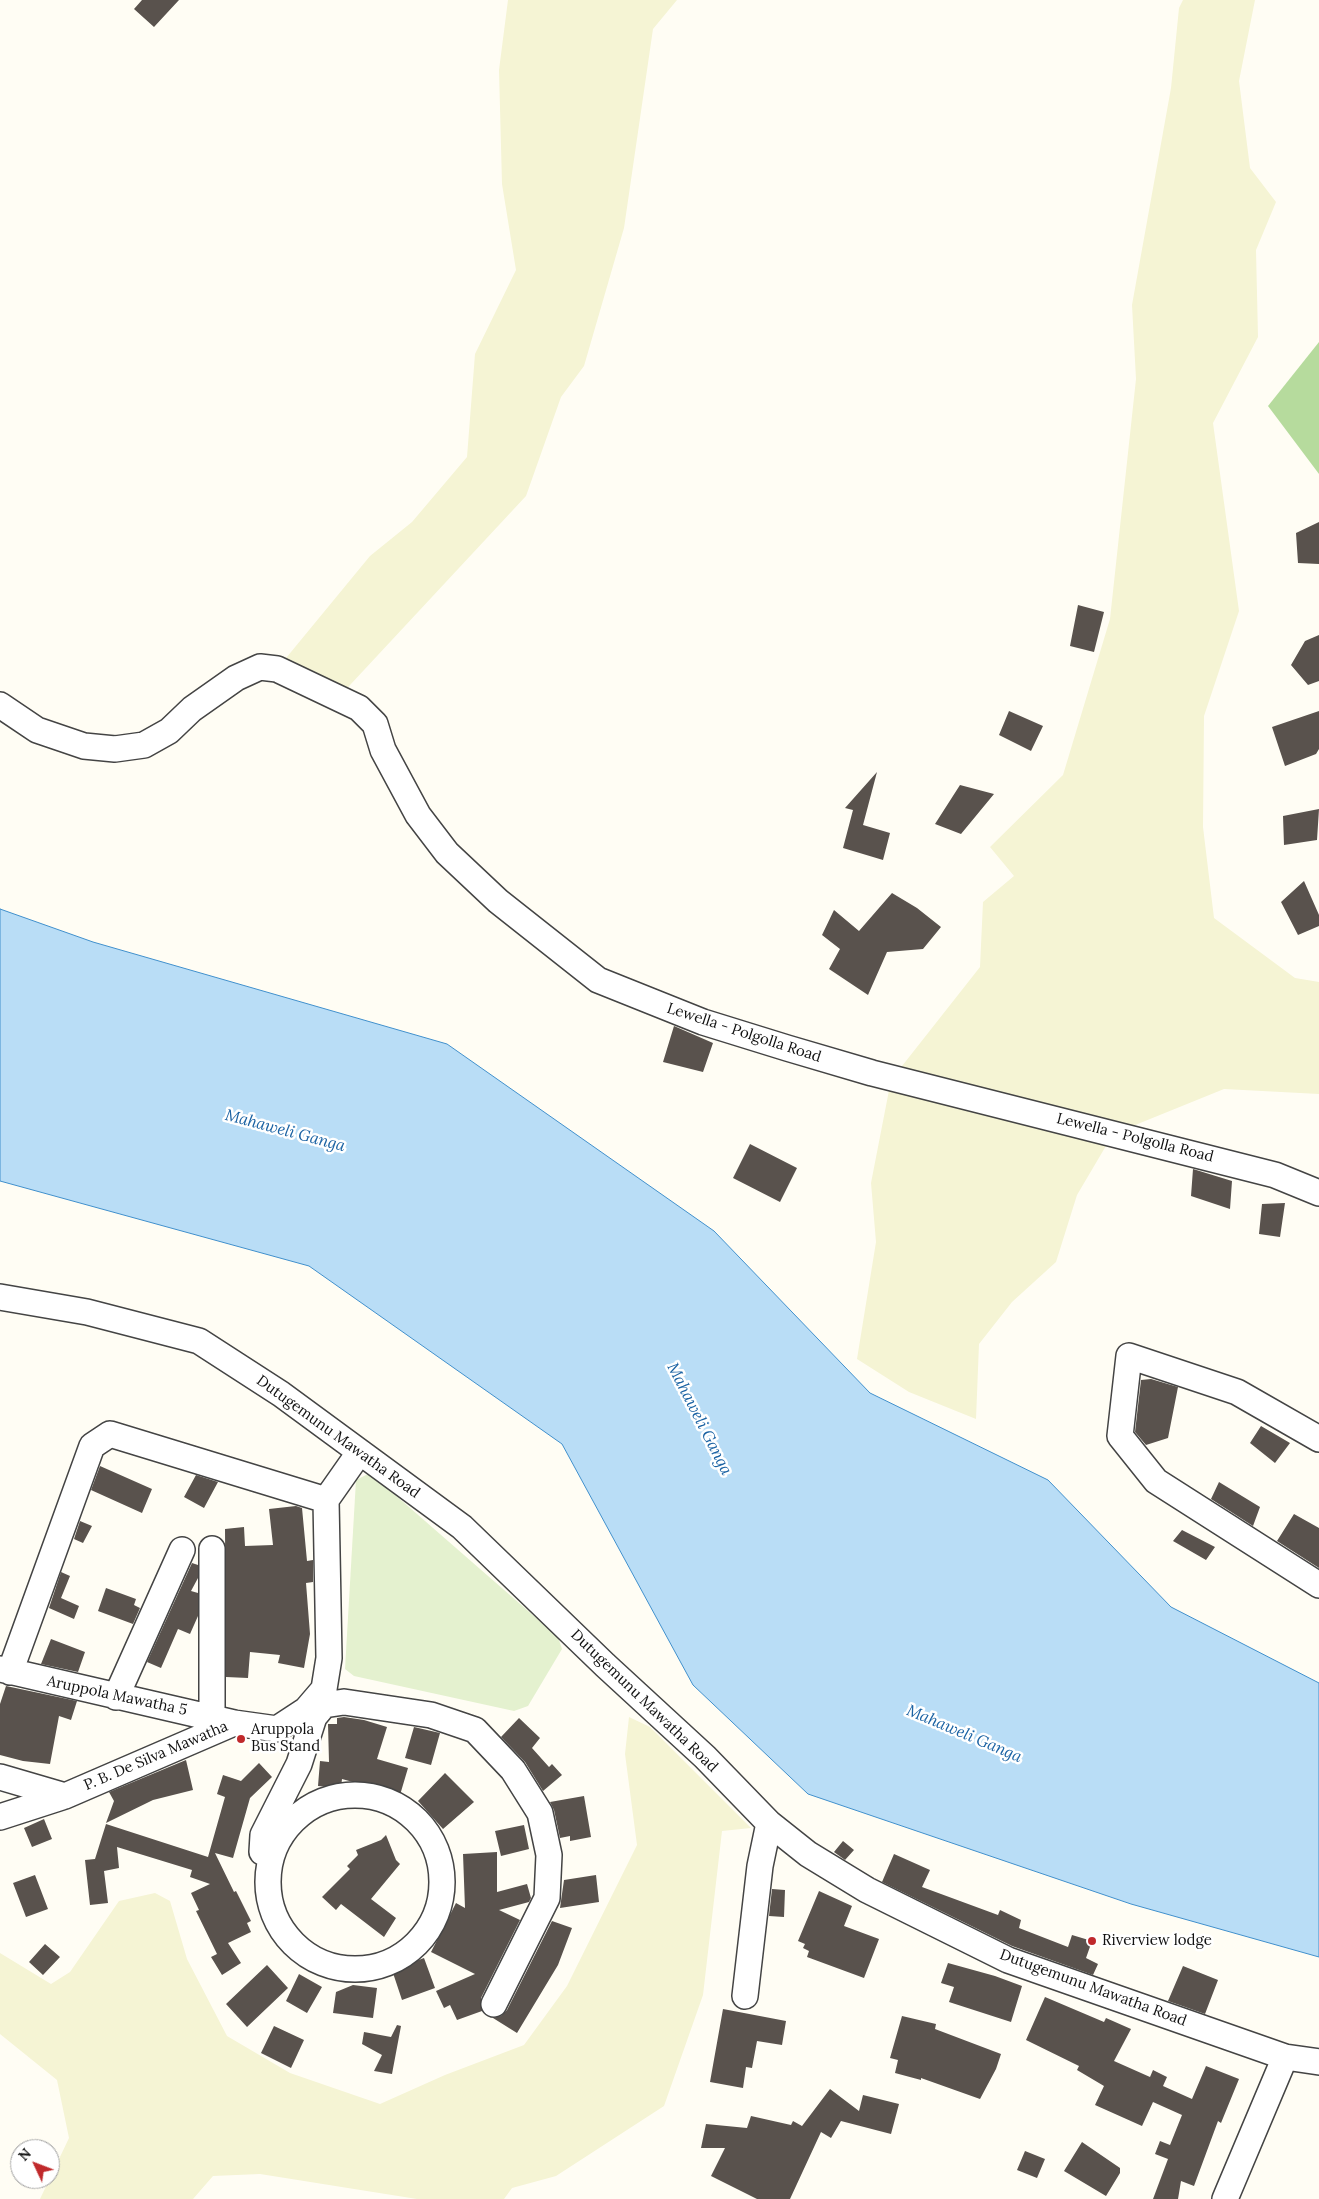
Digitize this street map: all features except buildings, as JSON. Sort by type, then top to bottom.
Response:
[{"type":"street","name":"Lewella - Polgolla Road","points":[[0,705],[37,730],[84,746],[115,749],[144,745],[168,731],[192,710],[236,678],[260,667],[277,668],[359,708],[375,724],[383,750],[418,815],[447,853],[498,901],[598,980],[703,1022],[787,1048],[872,1073],[1275,1174],[1319,1193]]},
{"type":"street","name":"Dutugemunu Mawatha Road","points":[[0,1297],[87,1312],[200,1340],[281,1394],[462,1527],[605,1666],[704,1757],[770,1823],[808,1854],[867,1890],[1008,1960],[1285,2057],[1319,2062]]},
{"type":"street","points":[[1319,1439],[1237,1392],[1129,1356],[1120,1436],[1156,1481],[1319,1585]]},
{"type":"street","points":[[5,1670],[92,1446],[110,1434],[326,1500]]},
{"type":"street","points":[[268,1895],[270,1857],[288,1824],[302,1811],[337,1795],[356,1794],[393,1802],[409,1812],[433,1841],[443,1878],[442,1896],[427,1932],[415,1946],[382,1965],[344,1969],[326,1965],[293,1945],[272,1914],[268,1895],[260,1874],[263,1835],[299,1764],[314,1717],[324,1697],[329,1658],[326,1500],[359,1453]]},
{"type":"street","points":[[212,1549],[223,1719]]},
{"type":"street","points":[[116,1697],[182,1550]]},
{"type":"street","name":"Aruppola Mawatha 5","points":[[5,1670],[116,1697],[223,1719]]},
{"type":"street","points":[[324,1697],[344,1702],[431,1715],[475,1730],[514,1770],[540,1812],[549,1855],[547,1898],[494,2004]]},
{"type":"street","name":"P. B. De Silva Mawatha","points":[[0,1817],[65,1796],[223,1719],[277,1729],[324,1697]]},
{"type":"street","points":[[0,1777],[65,1796]]},
{"type":"street","points":[[744,1996],[760,1866],[770,1823]]},
{"type":"street","points":[[1225,2199],[1285,2057]]},
{"type":"green space","points":[[508,0],[677,0],[653,29],[624,228],[584,366],[561,397],[526,496],[337,699],[277,669],[370,556],[412,522],[467,457],[475,354],[516,270],[502,184],[499,70]]},
{"type":"green space","points":[[1183,0],[1255,0],[1239,81],[1250,168],[1276,202],[1256,250],[1258,337],[1213,423],[1239,611],[1204,716],[1203,827],[1214,918],[1295,978],[1319,982],[1319,1094],[1224,1089],[1113,1134],[1077,1195],[1056,1262],[1012,1302],[979,1344],[976,1419],[909,1392],[857,1359],[876,1242],[871,1183],[891,1080],[980,967],[983,902],[1014,876],[990,847],[1063,775],[1110,619],[1136,379],[1132,305],[1171,88],[1179,8]]},
{"type":"green space","points":[[1319,342],[1319,474],[1268,406]]},
{"type":"green space","points":[[370,1473],[558,1637],[562,1649],[528,1706],[514,1711],[354,1676],[345,1669],[356,1480]]},
{"type":"green space","points":[[629,1717],[650,1727],[751,1828],[722,1831],[703,1995],[664,2106],[556,2176],[512,2188],[504,2199],[417,2199],[260,2174],[213,2176],[193,2199],[40,2199],[45,2189],[60,2189],[60,2157],[69,2138],[57,2080],[0,2034],[0,1953],[51,1984],[70,1972],[119,1901],[155,1893],[170,1901],[187,1959],[227,2036],[290,2073],[380,2104],[445,2075],[524,2045],[567,1986],[637,1845],[625,1754]]},
{"type":"water","name":"Mahaweli Ganga","points":[[0,909],[93,942],[447,1044],[714,1231],[870,1393],[1048,1480],[1171,1607],[1319,1683],[1319,1957],[1131,1904],[808,1794],[693,1685],[562,1444],[309,1266],[0,1181]]},
{"type":"place","name":"Aruppola Bus Stand","points":[[241,1739]]},
{"type":"place","name":"Riverview lodge","points":[[1092,1941]]}]
